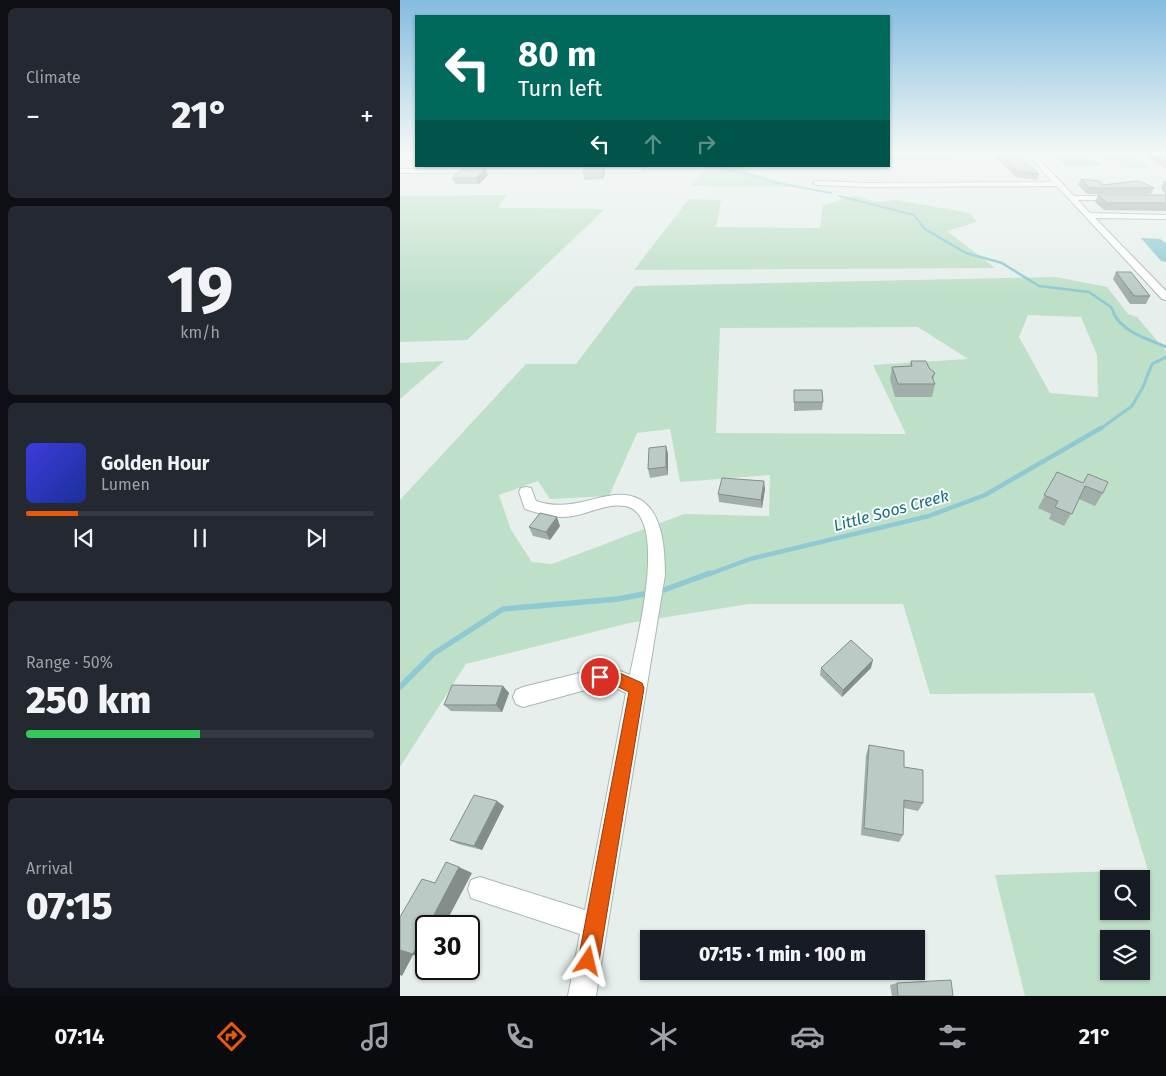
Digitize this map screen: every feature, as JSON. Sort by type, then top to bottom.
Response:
[{"type":"street","points":[[1075,200],[1166,296]]},
{"type":"street","points":[[1090,215],[1162,217],[1166,223]]},
{"type":"street","points":[[526,492],[530,505],[556,513],[574,512],[611,501],[623,500],[635,504],[649,515],[657,543],[657,575],[582,996]]},
{"type":"street","points":[[523,697],[600,677],[613,677],[637,688]]},
{"type":"street","points":[[480,889],[595,926]]},
{"type":"green space","points":[[400,200],[503,200],[498,208],[605,209],[467,340],[400,342]]},
{"type":"green space","points":[[688,200],[721,200],[716,227],[820,228],[823,205],[839,200],[877,202],[899,200],[970,213],[977,222],[947,231],[995,268],[634,270]]},
{"type":"green space","points":[[1056,277],[1107,287],[1128,314],[1137,317],[1166,351],[1166,996],[1025,996],[995,875],[1100,872],[1100,920],[1150,920],[1150,870],[1148,870],[1094,693],[930,694],[903,604],[749,604],[629,623],[466,664],[400,767],[400,500],[526,364],[576,364],[635,286]],"holes":[[[1028,315],[1081,317],[1097,355],[1098,397],[1050,393],[1019,337]],[[918,327],[968,359],[873,365],[906,434],[716,433],[720,328]],[[670,429],[680,482],[770,475],[769,516],[684,514],[552,564],[532,562],[511,530],[499,495],[538,481],[550,499],[609,496],[637,433]]]},
{"type":"green space","points":[[444,361],[400,399],[400,363]]},
{"type":"water","points":[[1141,238],[1160,239],[1166,243],[1166,262],[1161,261]]},
{"type":"building","points":[[1104,200],[1166,200],[1166,203],[1107,203]]},
{"type":"building","points":[[1116,272],[1131,272],[1150,296],[1134,296]]},
{"type":"building","points":[[911,361],[926,361],[929,368],[935,373],[932,377],[935,384],[898,384],[892,367],[912,366]]},
{"type":"building","points":[[794,390],[822,390],[823,402],[794,402]]},
{"type":"building","points":[[666,446],[666,467],[648,469],[649,448]]},
{"type":"building","points":[[1057,472],[1083,483],[1088,474],[1108,482],[1103,493],[1085,486],[1072,514],[1055,507],[1058,501],[1044,495]]},
{"type":"building","points":[[722,478],[764,481],[761,500],[718,494]]},
{"type":"building","points":[[540,513],[557,517],[546,532],[529,527]]},
{"type":"building","points":[[851,640],[873,660],[843,690],[821,668]]},
{"type":"building","points":[[452,685],[503,686],[496,705],[444,705]]},
{"type":"building","points":[[869,745],[904,751],[904,767],[923,770],[923,803],[904,800],[903,835],[864,828]]},
{"type":"building","points":[[474,795],[497,801],[474,846],[450,840]]},
{"type":"building","points":[[446,862],[459,867],[434,915],[415,915],[415,950],[413,954],[400,950],[400,917],[422,879],[435,883]]},
{"type":"building","points":[[951,980],[953,996],[898,996],[897,983]]},
{"type":"waterway","name":"Little Soos Creek","points":[[857,200],[914,215],[922,225]]},
{"type":"waterway","name":"Little Soos Creek","points":[[921,224],[925,229],[966,253],[1002,263],[1039,286],[1089,292],[1111,307],[1115,315]]},
{"type":"waterway","name":"Little Soos Creek","points":[[1114,314],[1123,326],[1144,338],[1166,347]]},
{"type":"waterway","name":"Little Soos Creek","points":[[1100,429],[1132,406],[1143,387],[1152,364],[1166,357]]},
{"type":"waterway","name":"Little Soos Creek","points":[[707,575],[750,559],[929,516],[985,495],[1101,428]]},
{"type":"waterway","name":"Little Soos Creek","points":[[664,590],[710,573]]},
{"type":"waterway","name":"Little Soos Creek","points":[[400,687],[433,654],[503,609],[618,599],[644,594]]},
{"type":"route","points":[[588,961],[637,688],[613,677],[600,677]]}]
